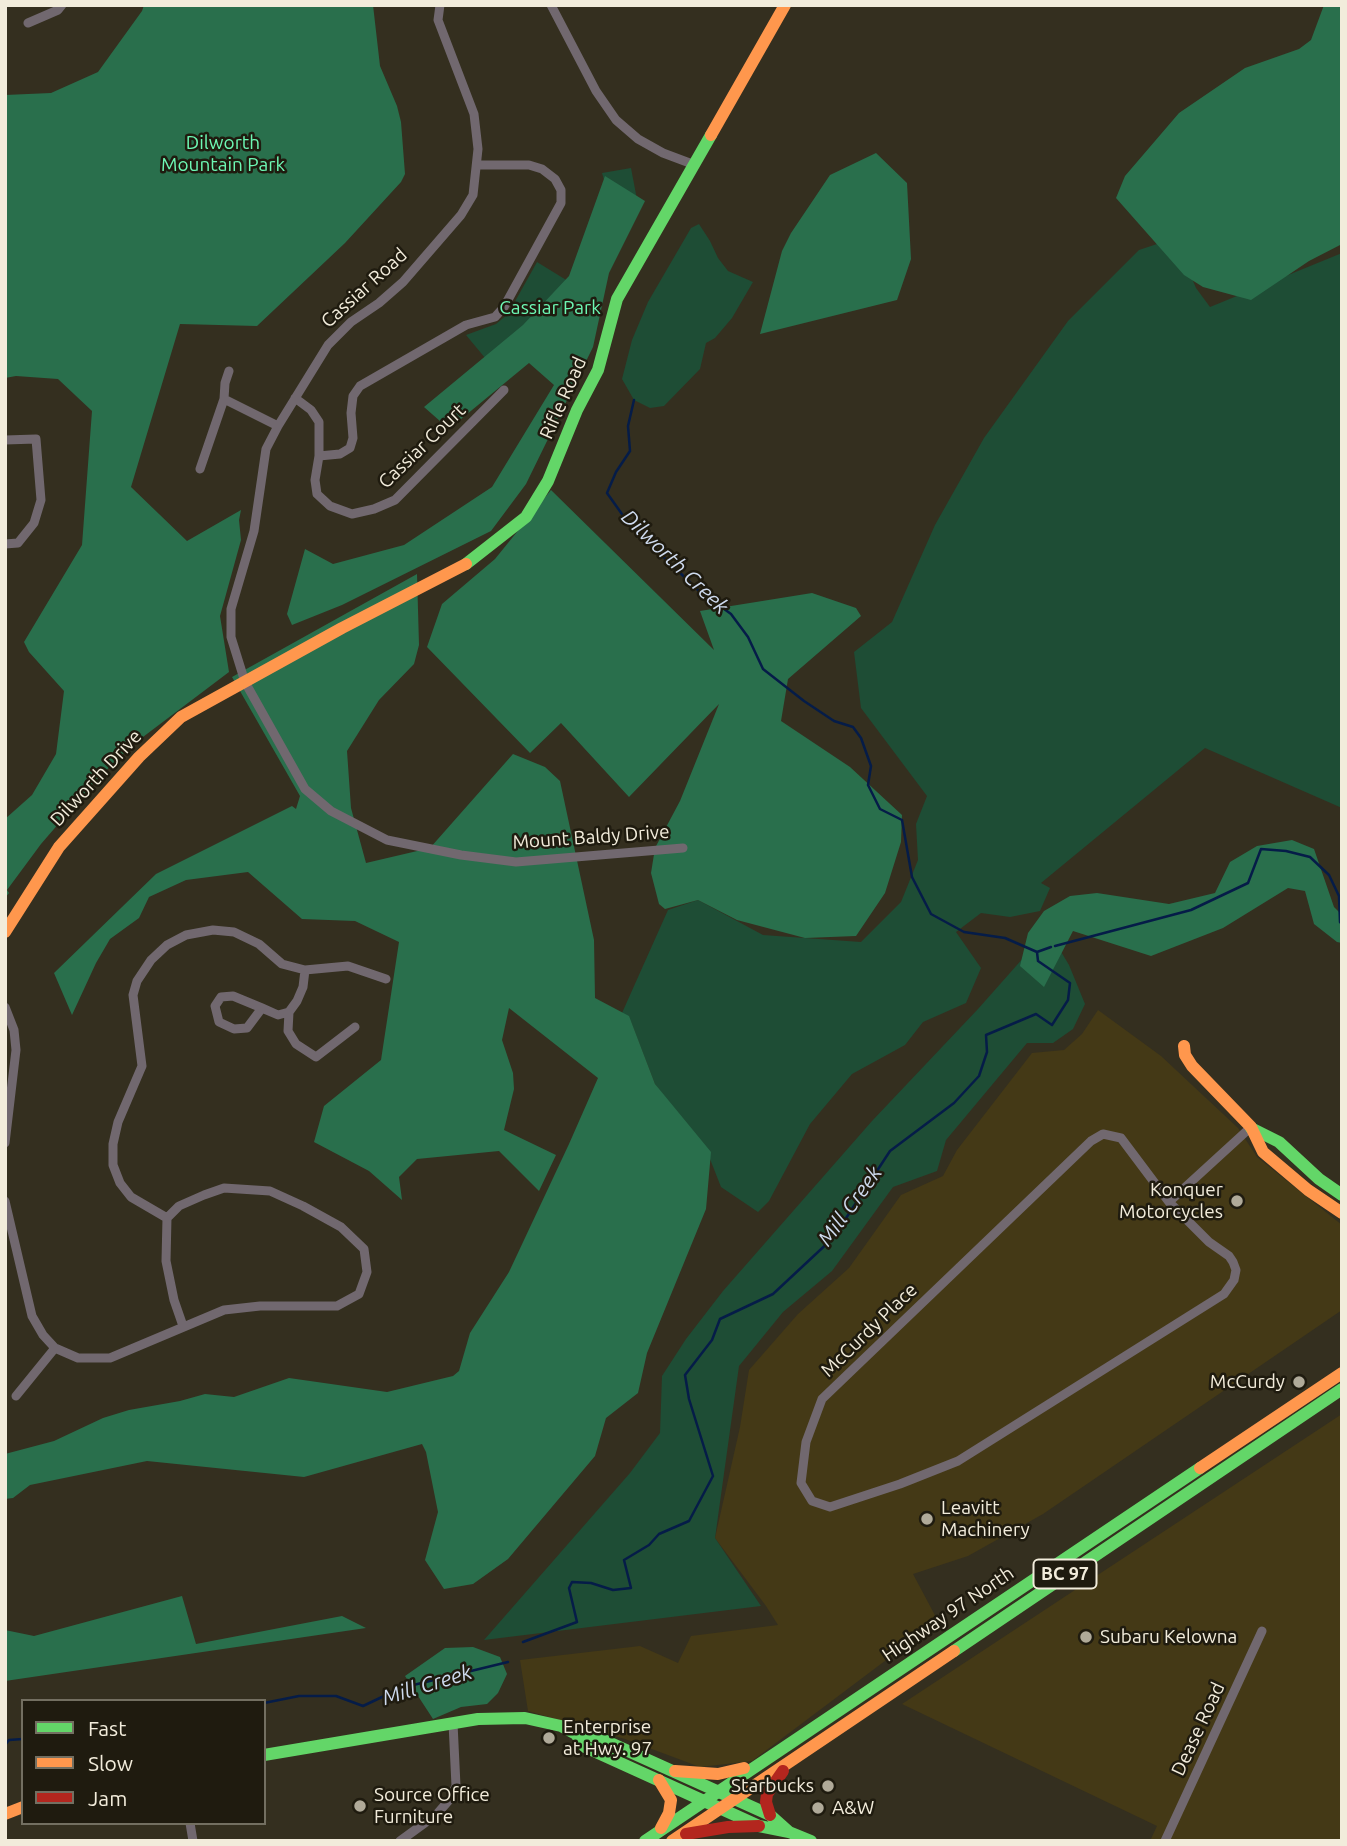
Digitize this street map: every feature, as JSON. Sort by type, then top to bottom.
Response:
[{"type":"main road","name":"Rifle Road","points":[[245,682],[342,628],[460,568],[526,517],[548,481],[577,410],[598,370],[617,299],[785,5]]},
{"type":"main road","name":"Dilworth Drive","points":[[5,932],[59,847],[139,757],[181,717],[245,682]]},
{"type":"main road","points":[[1185,1046],[1185,1055],[1192,1066],[1251,1128],[1263,1152],[1308,1190],[1342,1213]]},
{"type":"main road","points":[[1251,1128],[1279,1142],[1319,1180],[1342,1195]]},
{"type":"main road","name":"Highway 97 North","points":[[645,1841],[1342,1373]]},
{"type":"main road","name":"Highway 97 North","points":[[676,1838],[1342,1389]]},
{"type":"main road","points":[[266,1755],[478,1719],[525,1718],[561,1727],[576,1734],[597,1737],[770,1815],[789,1832]]},
{"type":"main road","points":[[576,1734],[585,1747],[759,1826]]},
{"type":"main road","points":[[770,1815],[765,1802],[767,1794],[789,1763]]},
{"type":"main road","points":[[675,1771],[718,1774],[757,1765]]},
{"type":"main road","points":[[659,1780],[671,1800],[669,1813],[660,1830]]},
{"type":"main road","points":[[676,1838],[728,1827],[759,1826],[789,1832],[811,1841]]},
{"type":"street","points":[[28,23],[58,10],[62,5]]},
{"type":"street","name":"Cassiar Road","points":[[245,682],[231,637],[231,609],[254,531],[266,449],[328,345],[351,321],[379,303],[403,282],[461,215],[473,195],[478,165],[474,114],[438,20],[440,5]]},
{"type":"street","points":[[551,5],[596,91],[616,120],[638,139],[663,153],[695,165]]},
{"type":"street","points":[[295,398],[311,410],[319,422],[319,456],[340,454],[350,448],[354,438],[351,413],[353,396],[360,386],[466,325],[495,317],[504,307],[561,203],[561,190],[555,179],[542,169],[529,165],[478,165]]},
{"type":"street","points":[[200,469],[224,399],[229,371]]},
{"type":"street","name":"Cassiar Court","points":[[319,456],[315,480],[317,494],[330,506],[352,514],[374,509],[395,500],[503,390]]},
{"type":"street","points":[[224,399],[278,426]]},
{"type":"street","points":[[5,440],[36,439],[41,500],[34,523],[18,542],[5,544]]},
{"type":"street","name":"Mount Baldy Drive","points":[[245,682],[305,789],[331,811],[387,840],[461,855],[516,862],[683,848]]},
{"type":"street","points":[[167,1218],[131,1197],[120,1183],[113,1164],[113,1144],[118,1122],[142,1066],[133,995],[137,981],[151,960],[186,935],[213,930],[234,932],[258,944],[282,964],[305,971],[348,966],[386,979]]},
{"type":"street","points":[[305,971],[303,987],[289,1012],[288,1031],[296,1044],[316,1057],[355,1027]]},
{"type":"street","points":[[262,1008],[247,1028],[234,1029],[219,1022],[215,1006],[221,997],[233,996],[262,1008],[278,1015],[289,1012]]},
{"type":"street","points":[[5,1007],[14,1030],[16,1050],[5,1143]]},
{"type":"street","points":[[1169,1202],[1251,1128]]},
{"type":"street","name":"McCurdy Place","points":[[1103,1134],[1121,1138],[1169,1202],[1233,1262],[1236,1270],[1234,1280],[1224,1294],[958,1461],[830,1507],[812,1501],[801,1483],[806,1442],[822,1399],[1091,1141],[1103,1134]]},
{"type":"street","points":[[5,1201],[32,1317],[55,1348],[78,1358],[110,1358],[224,1310],[260,1306],[337,1306],[359,1294],[367,1272],[363,1249],[341,1227],[270,1191],[224,1188],[180,1206],[167,1218],[166,1261],[174,1300],[183,1326]]},
{"type":"street","points":[[16,1396],[55,1348]]},
{"type":"street","name":"Dease Road","points":[[1166,1841],[1262,1631]]},
{"type":"street","points":[[400,1841],[437,1814],[450,1799],[456,1786],[453,1723]]},
{"type":"shaded area","points":[[1098,1010],[1161,1056],[1238,1128],[1257,1157],[1342,1225],[1342,1310],[1043,1514],[968,1556],[913,1574],[938,1621],[752,1761],[700,1767],[625,1739],[528,1711],[520,1660],[640,1646],[678,1663],[691,1636],[778,1625],[715,1538],[740,1427],[749,1370],[798,1314],[849,1268],[901,1195],[943,1176],[957,1150],[1032,1053],[1064,1050],[1082,1034]]},
{"type":"shaded area","points":[[1342,1414],[1342,1841],[1150,1841],[1157,1826],[902,1704]]},
{"type":"green space","name":"Dilworth Mountain Park","points":[[144,5],[373,5],[380,66],[401,122],[405,174],[401,182],[345,243],[257,326],[180,324],[131,487],[187,541],[241,510],[241,540],[220,616],[229,672],[135,743],[98,778],[41,844],[7,890],[9,893],[5,898],[5,819],[32,795],[56,754],[64,691],[29,652],[24,642],[82,545],[92,411],[58,379],[16,376],[5,378],[5,95],[51,93],[98,72]]},
{"type":"green space","points":[[1324,5],[1342,5],[1342,244],[1309,261],[1251,300],[1203,287],[1184,275],[1116,198],[1125,176],[1179,113],[1245,68],[1299,49],[1311,40]]},
{"type":"green space","points":[[876,153],[907,183],[911,259],[897,300],[760,334],[782,251],[791,233],[830,175]]},
{"type":"green space","name":"Cassiar Park","points":[[631,168],[639,210],[547,340],[505,382],[466,335],[496,324],[508,314],[537,262],[576,286],[613,212],[602,173]]},
{"type":"green space","points":[[605,176],[645,201],[609,273],[593,347],[526,484],[491,531],[342,605],[292,625],[287,614],[305,549],[333,564],[404,545],[492,487],[554,385],[529,363],[449,429],[424,407],[523,325],[569,276]]},
{"type":"green space","points":[[699,224],[728,271],[753,282],[732,318],[715,338],[706,343],[700,369],[664,406],[650,408],[634,400],[622,379],[632,340],[648,302],[691,228]]},
{"type":"green space","points":[[1175,238],[1196,288],[1210,307],[1342,253],[1342,808],[1205,748],[1041,883],[1050,888],[1040,911],[1010,917],[981,913],[956,932],[981,968],[966,1003],[923,1022],[905,1045],[852,1074],[810,1124],[769,1201],[758,1212],[721,1187],[710,1159],[655,1084],[631,1022],[622,1013],[668,910],[698,900],[763,935],[861,942],[901,902],[918,860],[916,824],[927,796],[861,708],[854,652],[892,622],[935,525],[984,438],[1068,321],[1139,250]]},
{"type":"green space","points":[[551,490],[714,650],[700,611],[812,593],[856,608],[861,616],[788,679],[781,721],[850,767],[902,815],[901,842],[885,893],[856,936],[805,938],[737,920],[698,900],[665,909],[659,904],[651,873],[655,848],[680,801],[719,704],[629,797],[561,723],[530,753],[427,647],[442,604],[495,559]]},
{"type":"green space","points":[[417,574],[419,645],[414,664],[379,700],[347,751],[351,808],[366,863],[430,848],[513,754],[545,767],[560,781],[594,940],[595,998],[629,1016],[655,1084],[711,1152],[706,1209],[647,1353],[638,1393],[606,1418],[595,1456],[508,1559],[473,1584],[444,1589],[425,1560],[438,1512],[422,1444],[304,1477],[147,1461],[30,1485],[13,1498],[5,1499],[5,1454],[54,1441],[103,1418],[129,1410],[205,1394],[234,1397],[289,1378],[387,1392],[453,1376],[459,1371],[470,1333],[509,1272],[569,1144],[598,1078],[509,1008],[502,1040],[513,1073],[514,1089],[504,1130],[556,1155],[539,1191],[499,1151],[417,1159],[399,1177],[402,1200],[369,1171],[314,1142],[324,1106],[381,1060],[399,942],[355,921],[302,919],[248,872],[186,880],[149,897],[139,918],[110,939],[72,1015],[54,973],[156,874],[292,806],[296,809],[300,796],[232,677]]},
{"type":"green space","points":[[1292,840],[1314,849],[1334,907],[1342,915],[1342,943],[1314,924],[1305,891],[1288,888],[1223,928],[1151,956],[1073,931],[1044,987],[1020,966],[1028,933],[1044,911],[1070,896],[1097,893],[1169,904],[1215,893],[1230,862],[1257,846]]},
{"type":"green space","points":[[1048,930],[1069,965],[1085,1004],[1073,1029],[1053,1043],[1027,1043],[946,1140],[937,1171],[893,1187],[832,1271],[783,1312],[739,1366],[715,1538],[761,1606],[484,1640],[630,1473],[660,1433],[662,1376],[723,1291],[872,1121]]},
{"type":"green space","points":[[182,1596],[196,1644],[342,1616],[366,1628],[5,1681],[5,1630],[34,1636]]},
{"type":"green space","points":[[473,1647],[500,1657],[507,1674],[498,1693],[487,1704],[461,1707],[433,1719],[405,1676],[445,1648]]},
{"type":"waterway","name":"Dilworth Creek","points":[[634,400],[628,426],[630,451],[616,472],[607,493],[629,524],[698,590],[731,614],[748,637],[763,669],[834,721],[853,727],[861,738],[871,766],[868,785],[880,809],[902,820],[912,877],[931,914],[964,932],[1005,938],[1037,952]]},
{"type":"waterway","name":"Mill Creek","points":[[1055,946],[1191,910],[1248,883],[1261,849],[1310,857],[1329,875],[1339,896],[1342,924]]},
{"type":"waterway","name":"Mill Creek","points":[[523,1642],[577,1622],[569,1588],[572,1582],[591,1583],[613,1590],[631,1588],[624,1560],[649,1545],[659,1534],[689,1521],[713,1476],[689,1399],[685,1375],[712,1340],[720,1319],[773,1294],[833,1238],[890,1151],[954,1103],[979,1076],[987,1052],[986,1035],[1036,1014],[1052,1025],[1068,1000],[1070,983],[1038,961],[1037,952],[1051,947]]},
{"type":"waterway","name":"Mill Creek","points":[[266,1703],[299,1696],[336,1696],[363,1706],[401,1688],[508,1662]]},
{"type":"waterway","name":"Mill Creek","points":[[5,1745],[9,1740],[21,1739]]},
{"type":"traffic: fast","points":[[466,564],[526,517],[548,481],[577,410],[598,370],[617,299],[711,135]]},
{"type":"traffic: fast","points":[[1251,1128],[1279,1142],[1319,1179],[1342,1195]]},
{"type":"traffic: fast","points":[[954,1651],[1342,1389]]},
{"type":"traffic: fast","points":[[645,1841],[1200,1468]]},
{"type":"traffic: fast","points":[[266,1755],[478,1719],[525,1718],[561,1726],[576,1734],[597,1737],[770,1815],[789,1832]]},
{"type":"traffic: fast","points":[[576,1734],[585,1747],[759,1826],[789,1832],[811,1841]]},
{"type":"traffic: slow","points":[[711,135],[785,5]]},
{"type":"traffic: slow","points":[[5,932],[59,847],[139,757],[181,717],[342,628],[466,564]]},
{"type":"traffic: slow","points":[[1184,1046],[1185,1055],[1192,1066],[1251,1127],[1263,1152],[1308,1190],[1342,1213]]},
{"type":"traffic: slow","points":[[1200,1468],[1342,1373]]},
{"type":"traffic: slow","points":[[672,1841],[954,1651]]},
{"type":"traffic: slow","points":[[675,1771],[718,1774],[744,1768]]},
{"type":"traffic: slow","points":[[659,1780],[671,1800],[669,1813],[661,1828]]},
{"type":"traffic: slow","points":[[5,1814],[21,1808]]},
{"type":"traffic: jam","points":[[770,1815],[766,1802],[767,1794],[783,1771]]},
{"type":"traffic: jam","points":[[686,1834],[728,1827],[759,1826]]},
{"type":"place","name":"Konquer Motorcycles","points":[[1237,1201]]},
{"type":"place","name":"McCurdy","points":[[1299,1382]]},
{"type":"place","name":"Leavitt Machinery","points":[[927,1519]]},
{"type":"place","name":"Subaru Kelowna","points":[[1086,1637]]},
{"type":"place","name":"Enterprise at Hwy. 97","points":[[549,1738]]},
{"type":"place","name":"Starbucks","points":[[828,1786]]},
{"type":"place","name":"Source Office Furniture","points":[[360,1806]]},
{"type":"place","name":"A&W","points":[[818,1808]]}]
